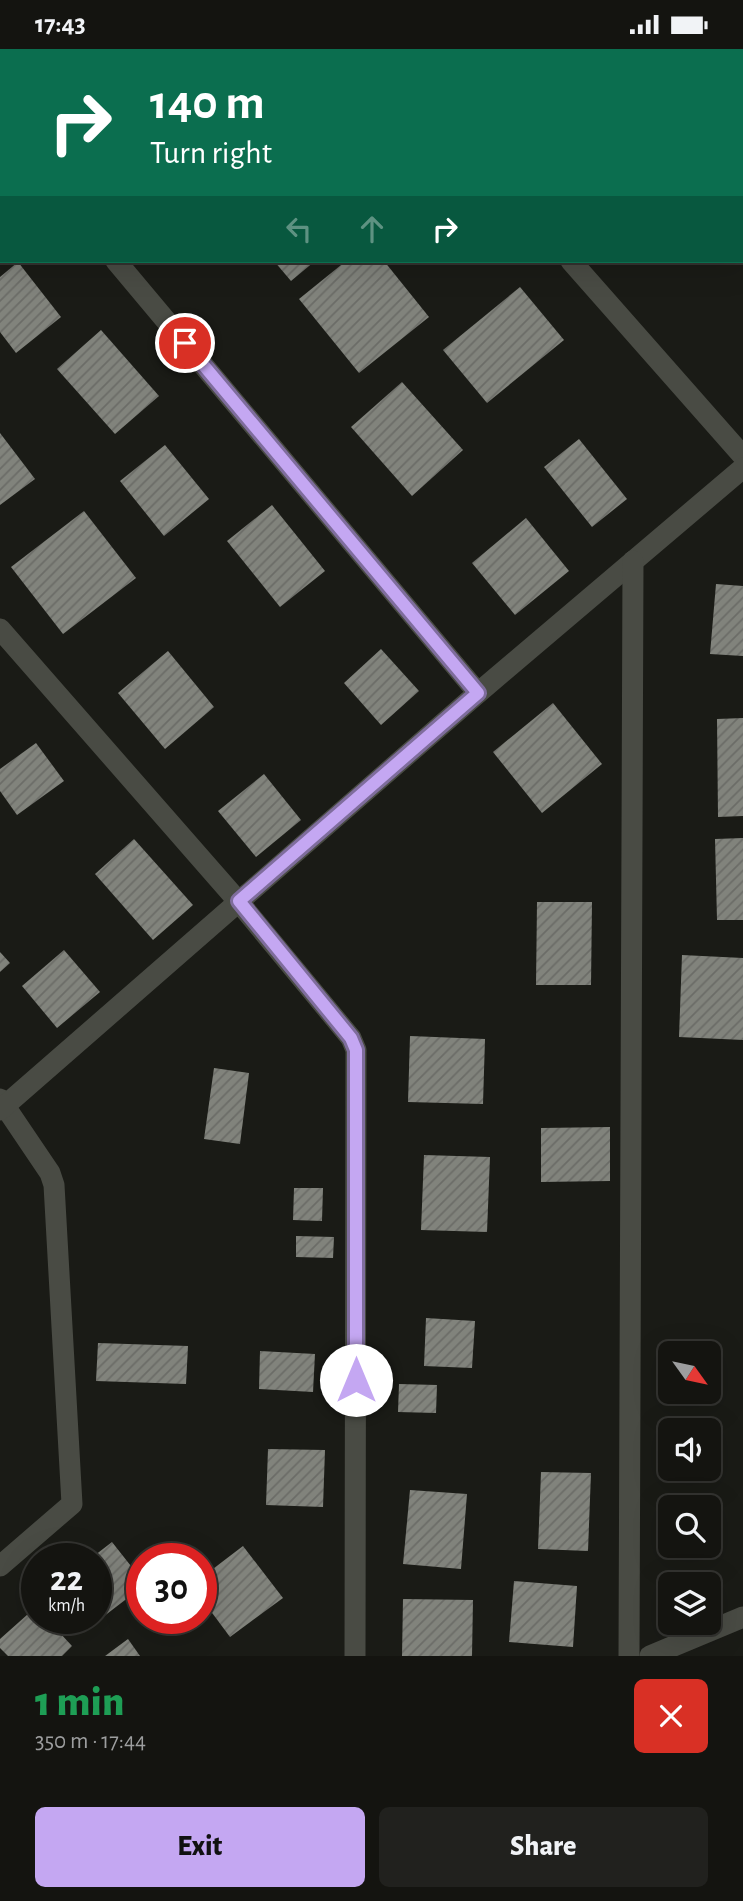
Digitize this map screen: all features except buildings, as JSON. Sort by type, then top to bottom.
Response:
[{"type":"street","points":[[118,263],[478,693]]},
{"type":"street","points":[[573,263],[743,456]]},
{"type":"street","points":[[0,1566],[72,1504],[54,1185],[50,1173],[2,1105],[478,693],[743,468]]},
{"type":"street","points":[[629,1656],[633,561]]},
{"type":"street","points":[[0,629],[239,901],[351,1038],[356,1050],[355,1656]]},
{"type":"street","points":[[650,1656],[743,1616]]},
{"type":"route","points":[[185,343],[478,693],[239,901],[351,1038],[356,1050],[356,1380]]}]
